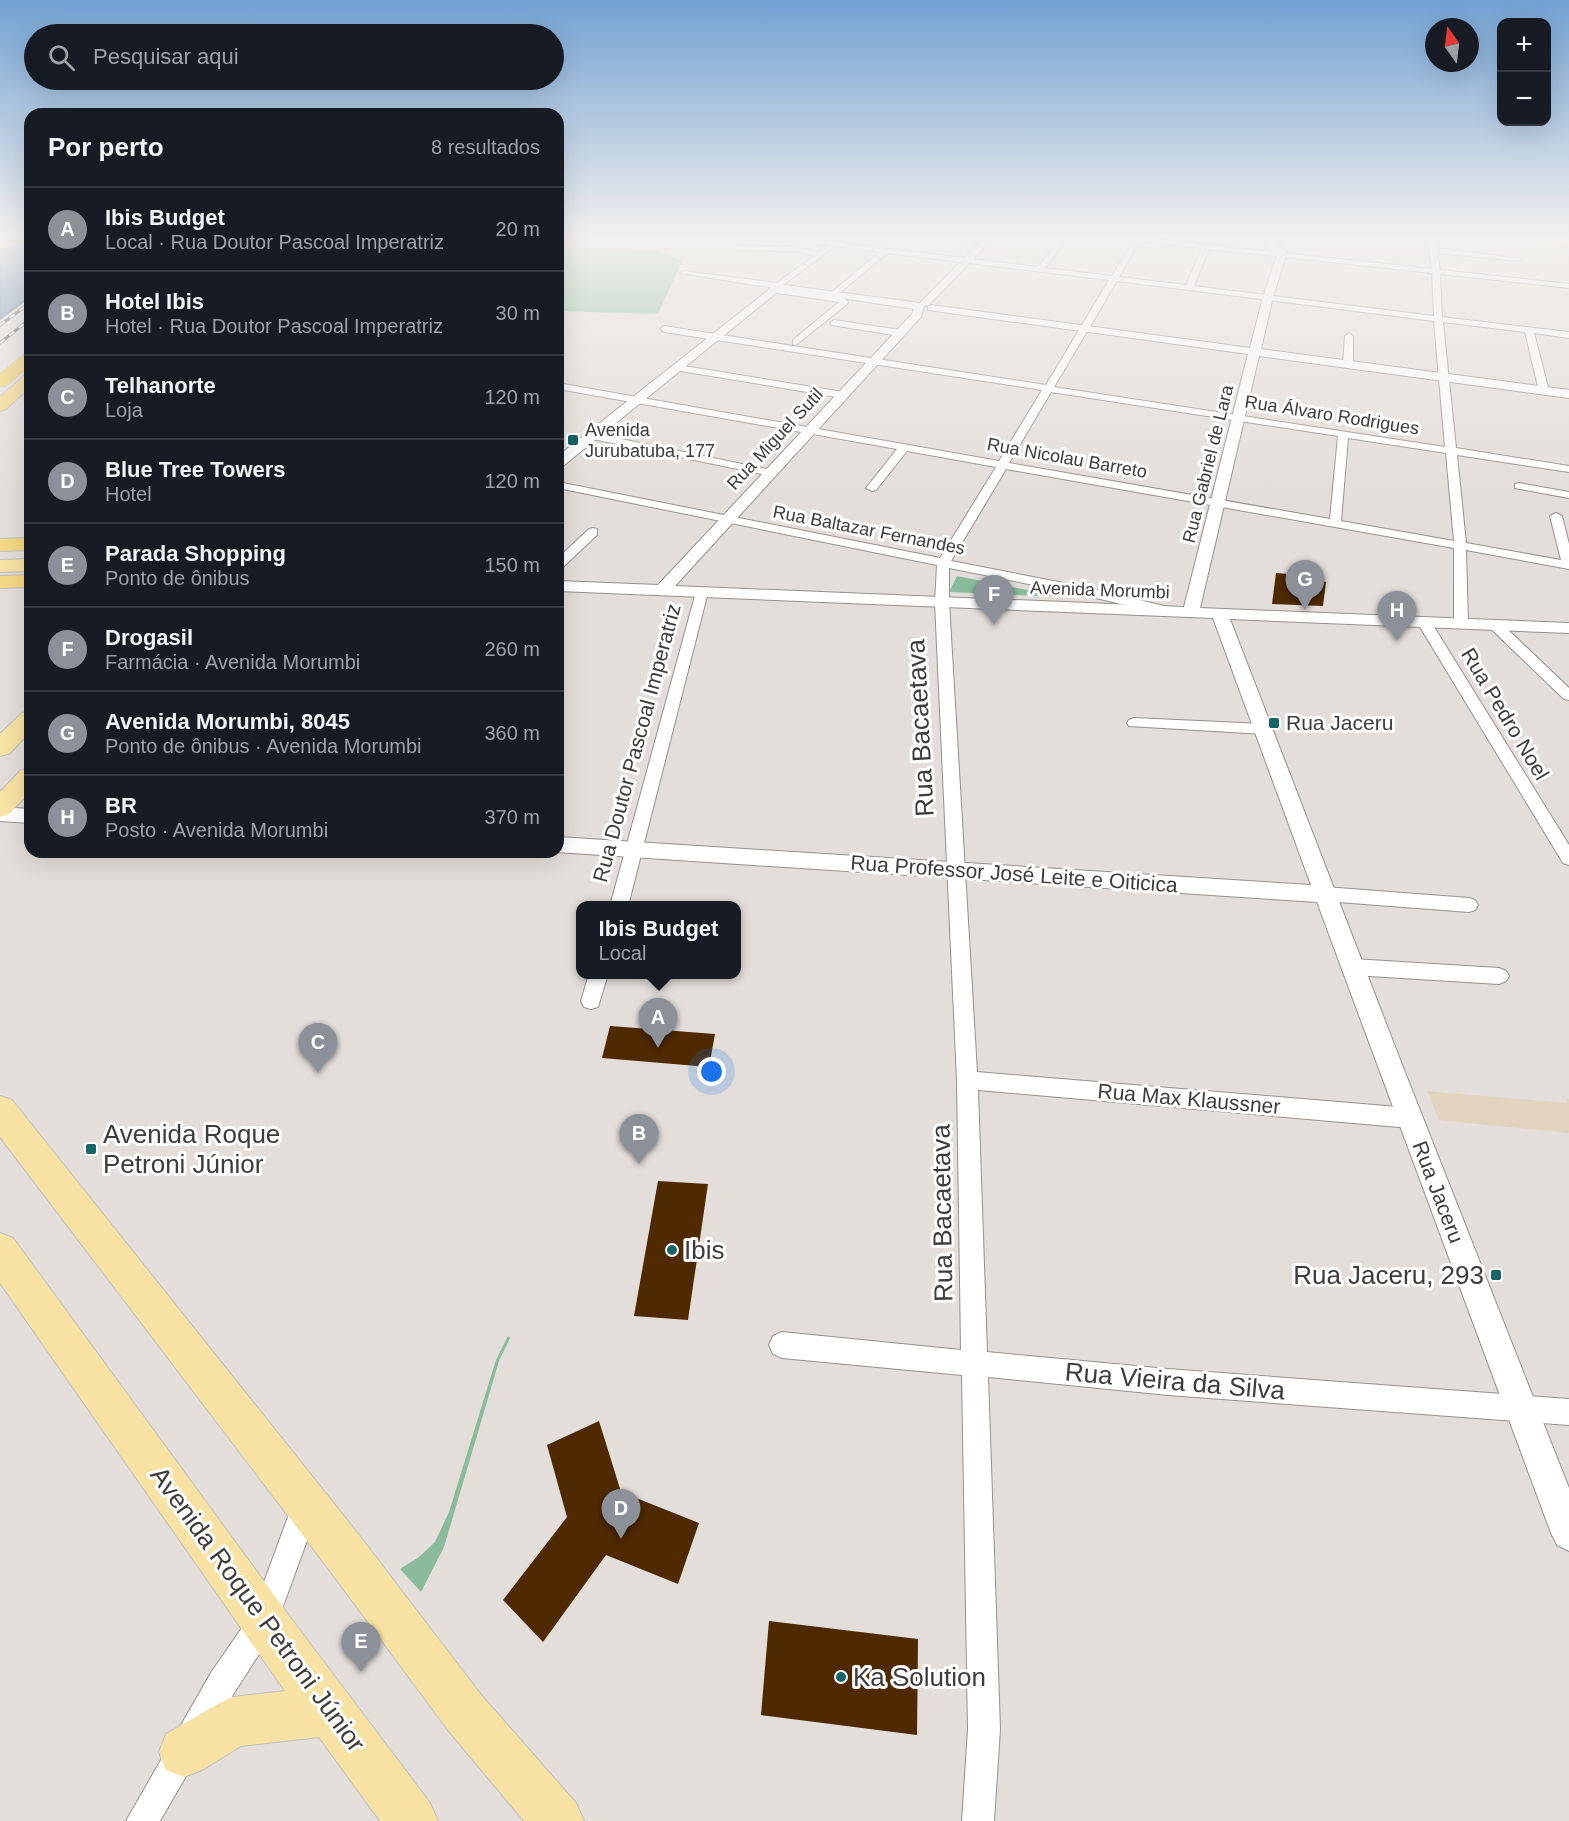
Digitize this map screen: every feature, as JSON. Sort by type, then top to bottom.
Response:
[{"type":"highway","points":[[0,370],[24,351]]},
{"type":"highway","points":[[0,382],[24,364]]},
{"type":"highway","points":[[0,389],[24,366]]},
{"type":"highway","points":[[0,394],[24,381]]},
{"type":"highway","points":[[0,406],[24,383]]},
{"type":"highway","points":[[0,545],[24,544]]},
{"type":"highway","points":[[0,582],[24,581]]},
{"type":"main road","points":[[0,566],[24,565]]},
{"type":"main road","points":[[0,748],[24,724]]},
{"type":"main road","points":[[0,808],[24,782]]},
{"type":"main road","points":[[0,1111],[306,1504],[465,1713],[558,1821]]},
{"type":"main road","name":"Avenida Roque Petroni Júnior","points":[[0,1251],[264,1621],[412,1821]]},
{"type":"main road","points":[[184,1752],[233,1722],[274,1716],[331,1712]]},
{"type":"street","points":[[564,458],[732,324]]},
{"type":"street","points":[[796,342],[818,324]]},
{"type":"street","points":[[840,324],[900,333]]},
{"type":"street","name":"Rua Miguel Sutil","points":[[663,590],[909,324]]},
{"type":"street","points":[[1054,324],[1569,394]]},
{"type":"street","points":[[943,564],[1085,324]]},
{"type":"street","name":"Rua Gabriel de Lara","points":[[1191,613],[1262,324]]},
{"type":"street","points":[[1440,324],[1460,546],[1461,624]]},
{"type":"street","points":[[1484,324],[1569,334]]},
{"type":"street","name":"Rua Álvaro Rodrigues","points":[[664,329],[1569,469]]},
{"type":"street","points":[[1529,330],[1545,391]]},
{"type":"street","points":[[1348,364],[1349,336]]},
{"type":"street","points":[[678,368],[843,394]]},
{"type":"street","name":"Rua Nicolau Barreto","points":[[564,387],[1568,565]]},
{"type":"street","points":[[1335,524],[1343,434]]},
{"type":"street","points":[[592,436],[771,472]]},
{"type":"street","points":[[872,488],[904,448]]},
{"type":"street","points":[[1540,465],[1547,490]]},
{"type":"street","name":"Rua Baltazar Fernandes","points":[[564,486],[1088,592],[1172,612]]},
{"type":"street","points":[[1519,486],[1569,495]]},
{"type":"street","points":[[1556,516],[1568,565]]},
{"type":"street","points":[[564,559],[593,532]]},
{"type":"street","name":"Rua Bacaetava","points":[[943,564],[942,603],[967,1080],[984,1729],[978,1821]]},
{"type":"street","name":"Avenida Morumbi","points":[[564,586],[1569,628]]},
{"type":"street","name":"Rua Doutor Pascoal Imperatriz","points":[[620,901],[702,592]]},
{"type":"street","name":"Rua Jaceru","points":[[1220,614],[1569,1533]]},
{"type":"street","name":"Rua Pedro Noel","points":[[1424,622],[1569,859]]},
{"type":"street","points":[[1496,626],[1569,696]]},
{"type":"street","points":[[1134,723],[1264,729]]},
{"type":"street","points":[[0,814],[24,816]]},
{"type":"street","name":"Rua Professor José Leite e Oiticica","points":[[564,845],[1469,905]]},
{"type":"street","points":[[1353,968],[1499,976]]},
{"type":"street","points":[[591,1001],[598,979]]},
{"type":"street","name":"Rua Max Klaussner","points":[[967,1080],[1410,1118]]},
{"type":"street","name":"Rua Vieira da Silva","points":[[782,1345],[1168,1382],[1569,1412]]},
{"type":"street","points":[[142,1821],[223,1682],[264,1621],[306,1504]]},
{"type":"shaded area","points":[[1427,1091],[1567,1103],[1565,1098],[1569,1099],[1569,1133],[1439,1120]]},
{"type":"green space","points":[[957,576],[1062,597],[949,592]]},
{"type":"green space","points":[[508,1336],[510,1338],[499,1361],[444,1547],[421,1592],[400,1569],[419,1557],[435,1542],[449,1512],[496,1360]]},
{"type":"building","points":[[1276,573],[1302,575],[1326,582],[1323,606],[1272,604]]},
{"type":"building","points":[[610,1026],[715,1034],[709,1067],[602,1058]]},
{"type":"building","name":"Ibis","points":[[658,1181],[708,1184],[688,1320],[634,1316]]},
{"type":"building","points":[[599,1421],[621,1492],[699,1523],[678,1584],[606,1555],[543,1642],[503,1600],[567,1517],[547,1445]]},
{"type":"building","name":"Ka Solution","points":[[769,1621],[918,1639],[917,1735],[761,1715]]},
{"type":"railway","points":[[0,343],[24,324]]},
{"type":"place","name":"Avenida Jurubatuba, 177","points":[[573,440]]},
{"type":"place","name":"Avenida Morumbi, 8045","points":[[1305,610]]},
{"type":"place","name":"Drogasil","points":[[994,625]]},
{"type":"place","name":"BR","points":[[1397,641]]},
{"type":"place","name":"Rua Jaceru","points":[[1274,723]]},
{"type":"place","name":"Ibis Budget","points":[[658,1048]]},
{"type":"place","name":"Telhanorte","points":[[318,1073]]},
{"type":"place","name":"Avenida Roque Petroni Júnior","points":[[91,1149]]},
{"type":"place","name":"Hotel Ibis","points":[[639,1164]]},
{"type":"place","name":"Ibis","points":[[672,1250]]},
{"type":"place","name":"Rua Jaceru, 293","points":[[1496,1275]]},
{"type":"place","name":"Blue Tree Towers","points":[[621,1539]]},
{"type":"place","name":"Parada Shopping","points":[[361,1672]]},
{"type":"place","name":"Ka Solution","points":[[841,1677]]}]
